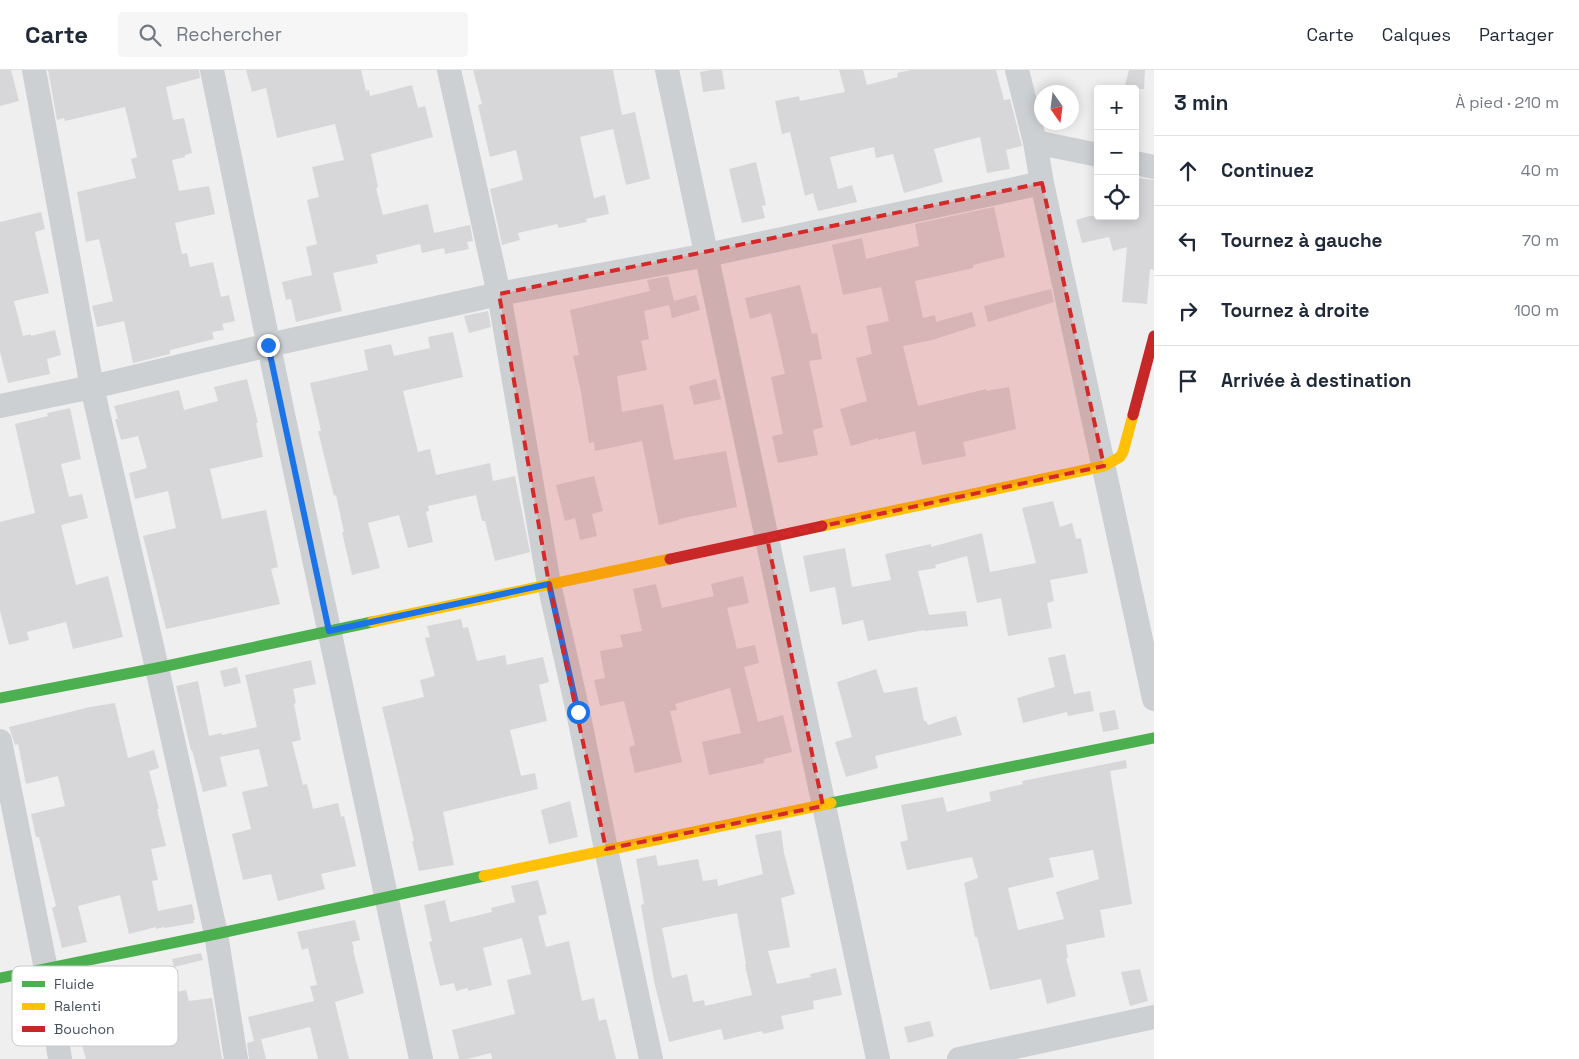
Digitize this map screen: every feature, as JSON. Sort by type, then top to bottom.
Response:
[{"type":"street","points":[[34,70],[92,387],[216,934],[236,1059]]},
{"type":"street","points":[[212,70],[268,345],[421,1059]]},
{"type":"street","points":[[449,70],[499,294],[549,584],[651,1059]]},
{"type":"street","points":[[667,70],[878,1059]]},
{"type":"street","points":[[1017,70],[1035,142],[1042,184],[1154,699]]},
{"type":"street","points":[[1035,142],[1094,154]]},
{"type":"street","points":[[1139,164],[1154,167]]},
{"type":"street","points":[[0,406],[92,387],[268,345],[499,294],[707,255],[1042,184]]},
{"type":"street","points":[[0,698],[157,668],[1104,466],[1120,457],[1123,452],[1154,336]]},
{"type":"street","points":[[61,966],[606,849],[1154,738]]},
{"type":"street","points":[[0,741],[45,966]]},
{"type":"street","points":[[959,1059],[1154,1017]]},
{"type":"street","points":[[58,1046],[60,1059]]},
{"type":"highlighted area","points":[[1042,183],[1104,466],[767,538],[823,806],[606,849],[549,584],[499,294]]},
{"type":"building","points":[[0,70],[11,70],[19,101],[0,106]]},
{"type":"building","points":[[48,70],[199,70],[200,78],[166,87],[173,120],[184,118],[192,153],[172,160],[179,191],[209,186],[215,214],[175,223],[182,254],[187,253],[190,267],[213,262],[221,297],[229,295],[235,321],[222,324],[224,330],[212,332],[214,339],[170,350],[170,354],[133,363],[124,321],[97,327],[92,306],[113,301],[99,239],[86,242],[77,192],[136,178],[131,159],[137,157],[125,107],[65,121],[64,118],[57,120]]},
{"type":"building","points":[[246,70],[361,70],[366,91],[369,90],[370,96],[412,85],[418,108],[425,106],[433,137],[371,154],[378,187],[376,188],[383,215],[428,204],[434,233],[470,225],[473,241],[467,242],[469,249],[445,254],[444,248],[422,253],[420,244],[376,255],[378,263],[333,273],[342,311],[296,322],[291,299],[286,300],[282,282],[312,275],[306,247],[317,244],[307,200],[319,197],[312,167],[344,160],[335,124],[277,138],[266,88],[252,92]]},
{"type":"building","points":[[473,70],[613,70],[622,115],[635,112],[650,179],[626,185],[613,129],[580,137],[594,198],[605,195],[609,214],[586,219],[587,222],[559,228],[557,224],[518,233],[520,240],[502,245],[490,189],[523,180],[516,150],[490,157],[478,105],[482,104]]},
{"type":"building","points":[[722,70],[725,89],[703,92],[700,72]]},
{"type":"building","points":[[839,70],[863,70],[867,85],[898,77],[897,73],[911,70],[996,70],[1004,100],[1010,99],[1022,146],[1006,150],[1010,169],[987,173],[980,137],[934,149],[943,182],[904,193],[893,154],[876,158],[874,147],[830,157],[838,189],[852,185],[857,202],[818,211],[813,193],[805,196],[790,132],[782,134],[775,101],[799,96],[800,101],[845,92]]},
{"type":"building","points":[[1129,70],[1145,70],[1144,89],[1139,89],[1139,85],[1125,85]]},
{"type":"building","points":[[756,162],[766,205],[762,206],[765,218],[742,223],[729,169]]},
{"type":"building","points":[[1139,178],[1154,180],[1154,270],[1150,269],[1147,304],[1122,302],[1127,247],[1113,251],[1109,237],[1082,243],[1076,220],[1094,216],[1094,220],[1139,220]]},
{"type":"building","points":[[994,207],[1005,257],[973,265],[973,268],[915,281],[923,318],[935,315],[936,322],[972,312],[976,326],[932,340],[903,346],[918,406],[986,389],[986,391],[1009,387],[1016,429],[963,442],[966,456],[922,465],[915,431],[878,440],[878,438],[851,446],[840,409],[867,401],[856,358],[872,354],[866,326],[889,321],[881,287],[843,295],[832,245],[862,238],[866,259],[919,246],[915,224]]},
{"type":"building","points":[[41,212],[45,229],[35,232],[49,293],[14,301],[23,336],[55,330],[61,355],[47,359],[50,374],[8,383],[0,352],[0,222]]},
{"type":"building","points":[[668,276],[674,301],[696,295],[700,310],[672,318],[669,305],[644,311],[649,339],[641,341],[647,370],[617,376],[622,412],[663,404],[674,460],[726,451],[737,507],[659,525],[642,441],[595,451],[594,442],[589,443],[573,356],[579,355],[570,310],[650,291],[647,280]]},
{"type":"building","points":[[800,285],[812,334],[817,333],[822,359],[809,361],[823,427],[813,430],[818,455],[778,463],[772,436],[783,434],[771,377],[785,374],[771,313],[750,319],[745,298]]},
{"type":"building","points":[[1051,289],[1054,302],[988,322],[984,306]]},
{"type":"building","points":[[488,311],[491,327],[469,333],[464,316]]},
{"type":"building","points":[[453,332],[463,377],[403,391],[418,452],[430,449],[436,475],[490,463],[493,481],[515,476],[530,552],[495,561],[476,495],[428,506],[429,511],[426,512],[433,542],[408,548],[399,515],[368,523],[380,568],[352,575],[336,495],[334,496],[318,431],[321,431],[310,383],[368,370],[364,350],[391,344],[394,356],[430,348],[428,337]]},
{"type":"building","points":[[247,379],[258,423],[256,423],[263,457],[210,469],[222,519],[266,510],[278,567],[271,569],[280,604],[166,629],[143,536],[176,528],[168,491],[135,499],[129,473],[147,468],[138,436],[121,440],[115,419],[118,419],[114,406],[179,390],[184,410],[218,401],[214,387]]},
{"type":"building","points":[[716,379],[721,399],[694,405],[689,386]]},
{"type":"building","points":[[70,408],[81,459],[61,464],[69,497],[82,494],[88,518],[61,525],[76,585],[108,576],[123,637],[73,649],[66,622],[27,632],[29,640],[9,645],[0,611],[0,522],[35,513],[15,424],[48,416],[47,413]]},
{"type":"building","points":[[594,476],[603,511],[592,514],[597,536],[580,540],[575,518],[565,521],[556,485]]},
{"type":"building","points":[[1053,501],[1060,527],[1072,523],[1076,539],[1081,538],[1088,573],[1050,580],[1054,601],[1047,603],[1052,628],[1008,636],[1001,598],[977,603],[967,556],[935,565],[936,568],[918,571],[929,615],[966,611],[968,626],[924,630],[868,641],[863,620],[842,625],[835,587],[810,592],[803,556],[845,548],[852,587],[891,580],[885,554],[931,544],[931,547],[982,533],[990,572],[1036,563],[1022,508]]},
{"type":"building","points":[[743,576],[749,603],[727,608],[737,649],[755,645],[759,663],[744,667],[758,722],[783,715],[792,752],[764,759],[764,763],[709,775],[702,742],[741,733],[730,688],[675,704],[677,710],[670,711],[682,762],[635,773],[629,747],[635,745],[624,701],[600,706],[594,680],[605,678],[600,651],[623,647],[620,635],[642,631],[633,589],[656,584],[662,608],[714,596],[711,584]]},
{"type":"building","points":[[461,619],[463,628],[468,627],[477,661],[505,655],[507,665],[543,657],[549,682],[539,685],[547,721],[510,730],[521,776],[535,773],[538,789],[443,812],[454,865],[419,871],[412,841],[414,841],[382,707],[424,697],[420,680],[435,676],[425,638],[430,637],[427,626]]},
{"type":"building","points":[[1065,654],[1074,694],[1090,691],[1094,711],[1068,716],[1067,712],[1023,723],[1017,698],[1055,687],[1048,658]]},
{"type":"building","points":[[311,660],[316,684],[293,689],[301,740],[292,742],[303,785],[307,784],[313,809],[338,803],[341,817],[344,816],[356,866],[321,874],[325,889],[278,901],[271,874],[243,880],[232,834],[251,829],[242,792],[268,786],[259,749],[220,757],[227,786],[203,792],[191,751],[176,686],[198,681],[209,736],[221,733],[222,735],[257,727],[245,675]]},
{"type":"building","points":[[237,667],[241,683],[224,687],[220,671]]},
{"type":"building","points":[[876,669],[884,693],[917,687],[924,721],[928,725],[956,716],[962,735],[875,756],[878,768],[846,777],[835,742],[852,737],[837,682]]},
{"type":"building","points":[[115,703],[128,758],[154,750],[159,768],[149,771],[166,846],[151,849],[158,880],[152,881],[158,911],[192,904],[195,920],[193,920],[194,923],[156,929],[156,927],[129,934],[120,895],[78,906],[87,942],[62,948],[52,908],[56,906],[39,837],[36,837],[31,814],[65,806],[58,776],[26,784],[18,744],[15,745],[9,727],[90,707]]},
{"type":"building","points":[[1115,710],[1119,729],[1103,732],[1099,713]]},
{"type":"building","points":[[1126,760],[1127,768],[1110,771],[1132,904],[1100,910],[1105,937],[1066,945],[1068,958],[1066,958],[1076,996],[1047,1004],[1041,979],[990,990],[977,937],[975,937],[964,883],[978,878],[972,857],[907,870],[900,842],[908,840],[901,805],[943,797],[947,812],[991,801],[989,792],[1023,784],[1022,781]],"holes":[[[1093,850],[1099,879],[1056,892],[1064,919],[1018,930],[1008,888],[1054,877],[1049,858]]]},
{"type":"building","points":[[570,801],[578,837],[549,844],[541,810]]},
{"type":"building","points":[[781,830],[784,853],[795,894],[781,898],[790,947],[768,951],[777,984],[811,977],[810,974],[836,968],[842,995],[813,1001],[814,1009],[781,1016],[784,1029],[763,1034],[762,1031],[724,1040],[721,1029],[669,1042],[654,981],[641,905],[644,904],[636,859],[656,855],[658,866],[698,859],[703,881],[717,879],[718,886],[763,874],[755,835]],"holes":[[[737,913],[752,995],[705,1006],[704,1000],[693,1002],[687,974],[672,978],[662,928]]]},
{"type":"building","points":[[538,880],[547,914],[538,916],[546,947],[569,941],[582,1001],[594,998],[599,1021],[606,1019],[616,1059],[492,1059],[491,1053],[459,1059],[452,1030],[515,1014],[507,980],[531,974],[522,938],[483,948],[492,985],[468,991],[468,988],[456,991],[454,983],[440,986],[429,942],[432,941],[424,905],[445,900],[450,922],[492,912],[491,908],[515,902],[511,886]]},
{"type":"building","points":[[355,920],[360,940],[352,942],[364,993],[335,1002],[349,1059],[318,1059],[310,1027],[254,1041],[248,1017],[314,1001],[310,986],[317,985],[308,948],[302,950],[297,932]]},
{"type":"building","points":[[201,953],[203,960],[174,966],[172,959]]},
{"type":"building","points":[[1140,969],[1148,1001],[1130,1006],[1121,972]]},
{"type":"building","points":[[186,990],[189,1001],[212,998],[222,1059],[86,1059],[82,1046],[178,1046],[178,992]]},
{"type":"building","points":[[930,1021],[934,1036],[908,1043],[904,1027]]},
{"type":"building","points":[[261,1039],[266,1059],[249,1059],[247,1043]]},
{"type":"traffic: fast","points":[[0,698],[157,668],[372,622]]},
{"type":"traffic: fast","points":[[831,803],[1154,738]]},
{"type":"traffic: fast","points":[[59,966],[484,876]]},
{"type":"traffic: fast","points":[[0,978],[12,976]]},
{"type":"traffic: slow","points":[[822,526],[1104,466],[1120,457],[1123,452],[1133,415]]},
{"type":"traffic: slow","points":[[372,622],[670,559]]},
{"type":"traffic: slow","points":[[484,876],[831,803]]},
{"type":"traffic: jam","points":[[1133,415],[1154,336]]},
{"type":"traffic: jam","points":[[670,559],[822,526]]},
{"type":"route","points":[[268,345],[329,631],[549,584],[578,712]]}]
